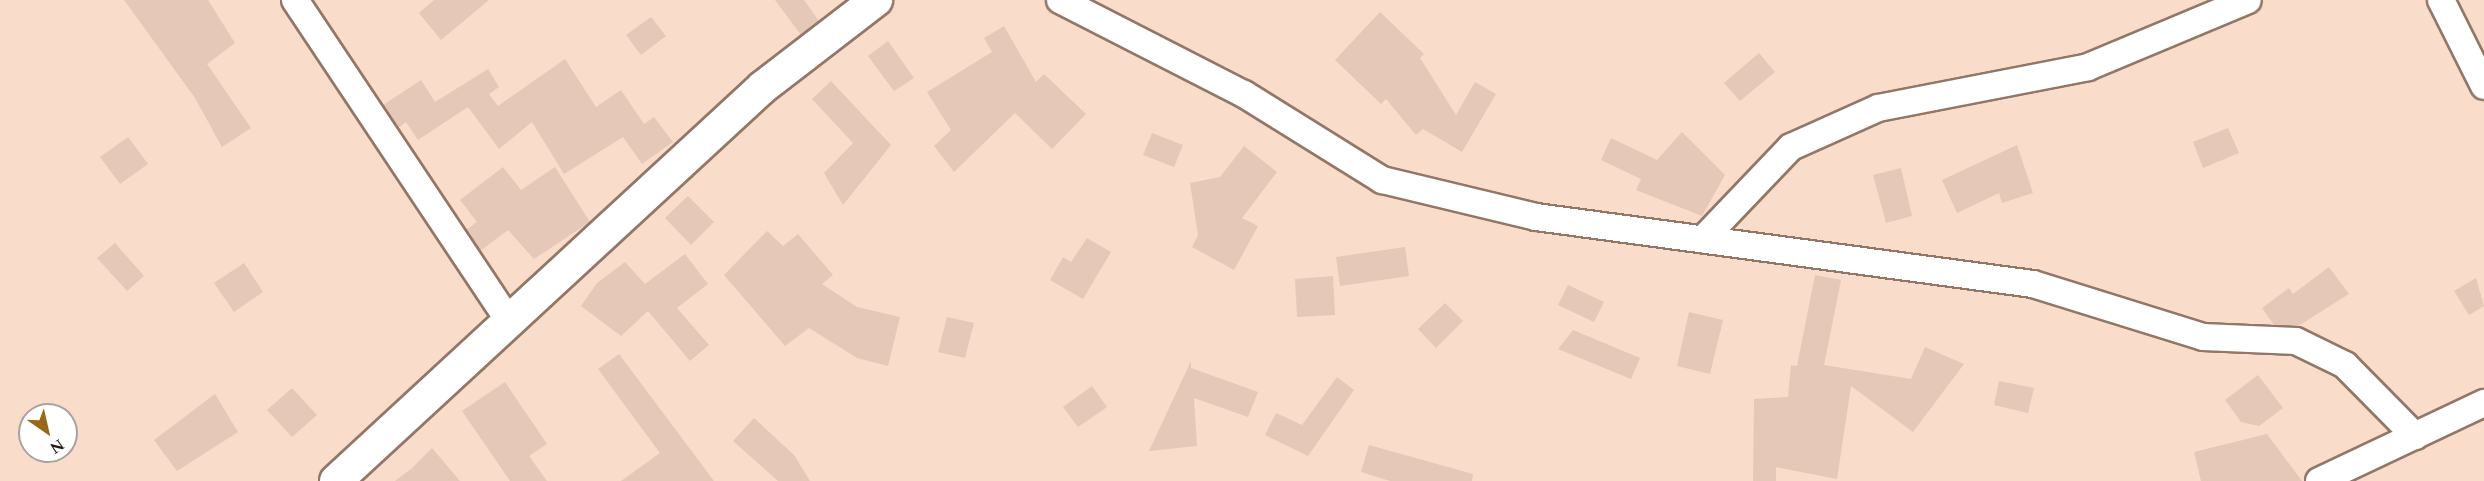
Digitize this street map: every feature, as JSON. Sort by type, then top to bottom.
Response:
[{"type":"street","points":[[295,0],[509,321]]},
{"type":"street","points":[[336,481],[763,87],[876,0]]},
{"type":"street","points":[[1060,0],[1244,94],[1382,180],[1536,217],[2034,284],[2203,337],[2296,341],[2345,365],[2415,436]]},
{"type":"street","points":[[1703,239],[1791,147],[1878,108],[2088,67],[2248,0]]},
{"type":"street","points":[[2441,0],[2484,86]]},
{"type":"street","points":[[2319,481],[2484,404]]},
{"type":"shaded area","points":[[0,0],[2484,0],[2484,481],[0,481]]},
{"type":"building","points":[[124,0],[208,0],[235,43],[207,64],[251,128],[222,147],[195,98]]},
{"type":"building","points":[[434,0],[489,0],[441,40],[419,13]]},
{"type":"building","points":[[775,0],[804,0],[819,21],[801,35]]},
{"type":"building","points":[[1380,12],[1424,54],[1420,58],[1456,115],[1475,82],[1496,94],[1462,152],[1423,129],[1416,135],[1386,99],[1381,104],[1335,60]]},
{"type":"building","points":[[651,17],[666,36],[641,55],[626,35]]},
{"type":"building","points":[[1004,26],[1036,82],[1044,74],[1086,114],[1052,149],[1015,113],[954,172],[934,146],[951,130],[927,92],[992,52],[984,38]]},
{"type":"building","points":[[888,41],[914,78],[894,91],[868,56]]},
{"type":"building","points":[[1759,53],[1775,72],[1740,101],[1724,83]]},
{"type":"building","points":[[565,59],[596,107],[621,90],[644,124],[654,117],[673,142],[642,164],[623,137],[564,174],[532,122],[499,149],[468,107],[418,140],[406,122],[398,128],[383,105],[421,80],[435,102],[488,69],[499,87],[489,94],[498,106]]},
{"type":"building","points":[[831,81],[891,145],[843,205],[824,173],[853,143],[812,99]]},
{"type":"building","points":[[2228,128],[2239,153],[2203,168],[2193,142]]},
{"type":"building","points":[[1682,132],[1725,175],[1702,216],[1636,190],[1641,179],[1601,160],[1611,138],[1657,160]]},
{"type":"building","points":[[1152,133],[1183,145],[1174,167],[1143,155]]},
{"type":"building","points":[[128,137],[148,164],[120,184],[100,157]]},
{"type":"building","points":[[2017,145],[2033,193],[2002,203],[1999,193],[1957,213],[1942,180]]},
{"type":"building","points":[[1244,146],[1277,172],[1242,218],[1258,226],[1234,270],[1192,247],[1198,235],[1190,183],[1220,177]]},
{"type":"building","points":[[503,167],[521,190],[555,167],[590,222],[534,259],[508,230],[480,251],[466,230],[477,222],[460,200]]},
{"type":"building","points":[[1901,168],[1912,216],[1886,223],[1873,175]]},
{"type":"building","points":[[688,196],[714,222],[691,245],[665,218]]},
{"type":"building","points":[[767,231],[783,246],[798,234],[833,275],[822,284],[857,307],[900,317],[888,366],[857,358],[809,328],[785,346],[724,275]]},
{"type":"building","points":[[1087,238],[1111,252],[1083,299],[1050,280],[1063,257],[1071,262]]},
{"type":"building","points":[[115,243],[144,276],[127,291],[97,258]]},
{"type":"building","points":[[1405,247],[1409,276],[1340,286],[1336,257]]},
{"type":"building","points":[[685,254],[708,284],[677,308],[709,345],[690,361],[648,311],[621,336],[581,306],[597,283],[625,262],[645,284]]},
{"type":"building","points":[[244,263],[263,292],[234,312],[214,283]]},
{"type":"building","points":[[2329,267],[2349,294],[2298,326],[2274,325],[2262,308],[2289,288],[2293,294]]},
{"type":"building","points":[[1815,275],[1841,280],[1824,365],[1911,379],[1925,347],[1964,364],[1913,432],[1851,386],[1837,479],[1776,467],[1776,481],[1753,481],[1754,399],[1788,397],[1791,365],[1797,366]]},
{"type":"building","points":[[1333,276],[1335,315],[1297,317],[1295,279]]},
{"type":"building","points":[[2476,278],[2484,306],[2469,315],[2454,291]]},
{"type":"building","points":[[1568,285],[1604,302],[1594,322],[1558,305]]},
{"type":"building","points":[[1445,303],[1463,321],[1436,348],[1418,329]]},
{"type":"building","points":[[1689,312],[1723,320],[1710,374],[1677,366]]},
{"type":"building","points":[[947,317],[974,323],[965,358],[938,352]]},
{"type":"building","points":[[1573,330],[1640,358],[1631,379],[1558,349]]},
{"type":"building","points":[[619,354],[714,481],[621,481],[660,453],[598,369]]},
{"type":"building","points":[[1191,361],[1191,368],[1258,392],[1248,417],[1194,398],[1197,446],[1149,451]]},
{"type":"building","points":[[2258,375],[2283,408],[2259,426],[2241,422],[2225,400]]},
{"type":"building","points":[[1337,377],[1354,390],[1308,456],[1265,435],[1276,413],[1302,425]]},
{"type":"building","points":[[1999,381],[2034,388],[2028,413],[1994,405]]},
{"type":"building","points":[[505,382],[547,444],[529,456],[547,481],[510,481],[462,411]]},
{"type":"building","points":[[1092,386],[1107,407],[1078,427],[1063,407]]},
{"type":"building","points":[[292,388],[317,415],[292,437],[267,410]]},
{"type":"building","points":[[215,394],[238,432],[177,471],[154,440]]},
{"type":"building","points":[[754,418],[794,455],[810,481],[778,481],[733,441]]},
{"type":"building","points":[[2267,434],[2302,481],[2201,481],[2194,452]]},
{"type":"building","points":[[1369,445],[1473,474],[1472,481],[1390,481],[1361,472]]},
{"type":"building","points":[[432,448],[460,481],[395,481],[412,468]]}]
